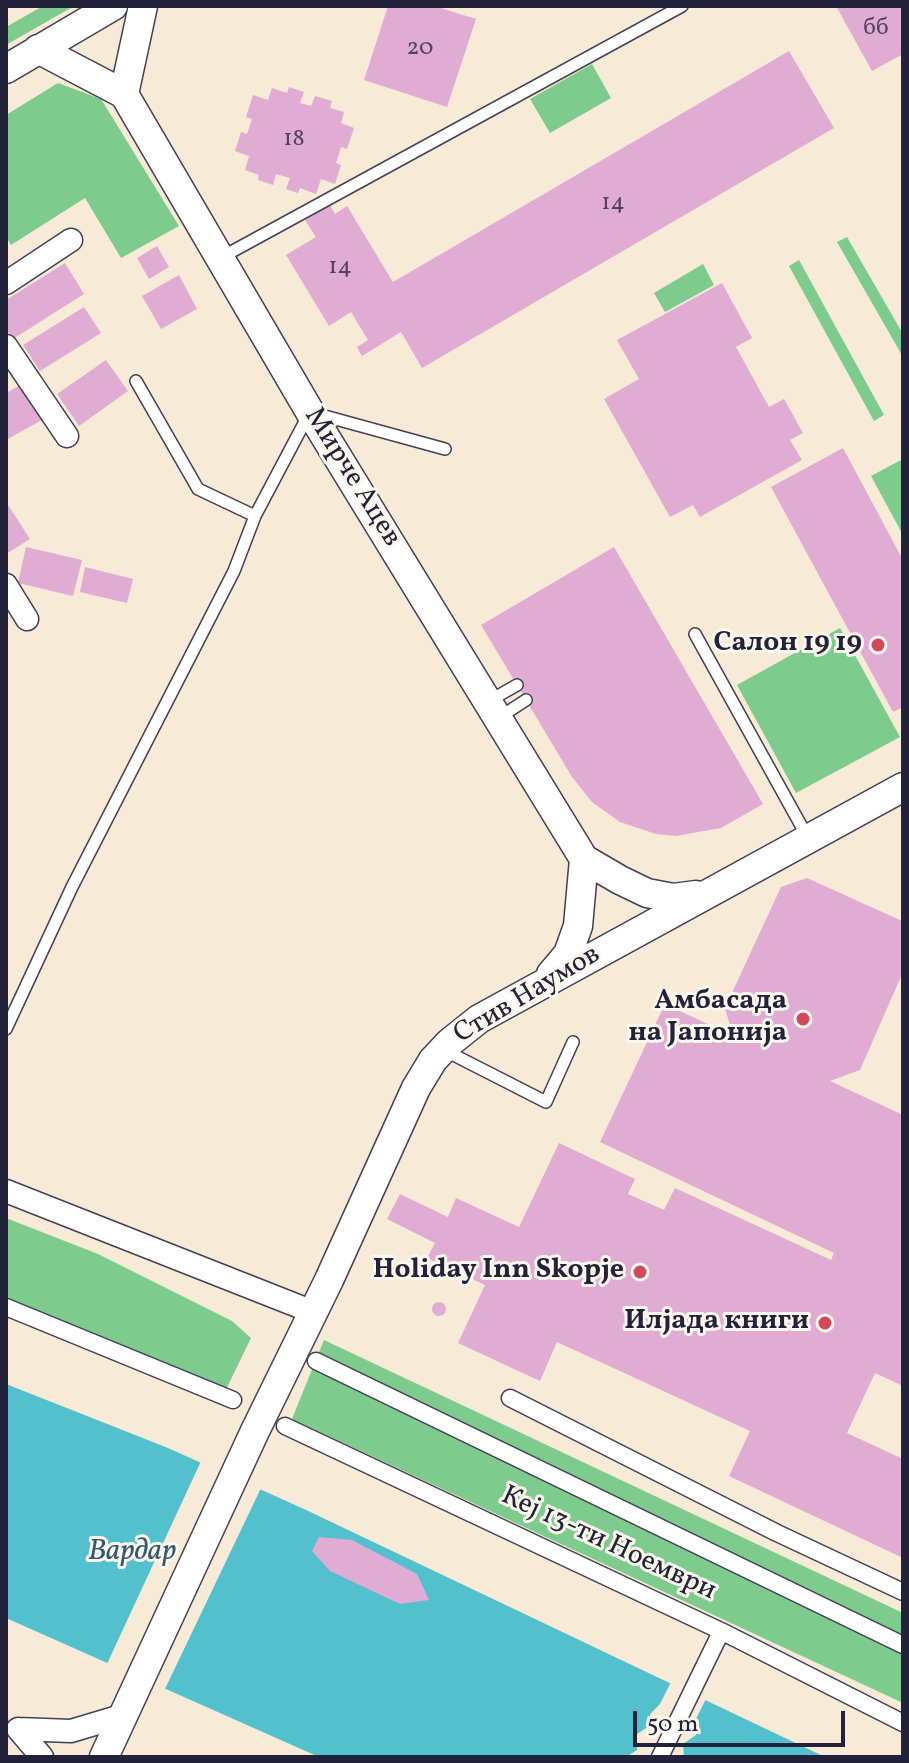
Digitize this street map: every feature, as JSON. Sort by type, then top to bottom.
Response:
[{"type":"street","points":[[6,69],[113,6]]},
{"type":"street","points":[[38,49],[124,94],[143,6]]},
{"type":"street","name":"Мирче Ацев","points":[[124,94],[310,412],[584,859]]},
{"type":"street","points":[[6,283],[71,240]]},
{"type":"street","points":[[6,346],[67,436]]},
{"type":"street","points":[[6,585],[27,619]]},
{"type":"street","name":"Стив Наумов","points":[[121,1716],[416,1088],[443,1050],[479,1019],[543,982],[903,787]]},
{"type":"street","points":[[543,982],[568,954],[573,943],[578,926],[584,859],[647,893],[673,898],[707,893]]},
{"type":"street","points":[[6,1191],[313,1312]]},
{"type":"street","points":[[6,1307],[233,1400]]},
{"type":"street","name":"Кеј 13-ти Ноември","points":[[316,1361],[903,1645]]},
{"type":"street","points":[[510,1398],[777,1533],[903,1592]]},
{"type":"street","name":"Кеј 13-ти Ноември","points":[[285,1426],[721,1631],[903,1723]]},
{"type":"street","points":[[660,1757],[720,1634]]},
{"type":"street","points":[[12,1727],[71,1731],[121,1716]]},
{"type":"street","points":[[104,1757],[121,1716]]},
{"type":"street","points":[[12,1727],[42,1757]]},
{"type":"lane","points":[[221,257],[682,6]]},
{"type":"lane","points":[[136,381],[198,489],[255,516]]},
{"type":"lane","points":[[6,1029],[72,887],[234,571],[255,516],[310,412],[445,449]]},
{"type":"lane","points":[[695,634],[808,838]]},
{"type":"lane","points":[[494,709],[517,685]]},
{"type":"lane","points":[[494,709],[526,700]]},
{"type":"lane","points":[[443,1050],[546,1102],[573,1042]]},
{"type":"green space","points":[[43,6],[74,6],[6,45],[6,27]]},
{"type":"green space","points":[[592,64],[611,98],[550,133],[530,99]]},
{"type":"green space","points":[[58,83],[101,99],[179,226],[121,258],[85,198],[11,245],[6,237],[6,115]]},
{"type":"green space","points":[[847,237],[903,334],[903,357],[837,242]]},
{"type":"green space","points":[[799,260],[884,415],[874,421],[789,266]]},
{"type":"green space","points":[[703,264],[714,285],[665,312],[654,293]]},
{"type":"green space","points":[[903,459],[903,535],[871,476]]},
{"type":"green space","points":[[840,628],[900,737],[796,793],[737,685]]},
{"type":"green space","points":[[6,1218],[98,1254],[232,1321],[251,1338],[219,1404],[6,1315]]},
{"type":"green space","points":[[324,1340],[903,1613],[903,1703],[292,1419]]},
{"type":"water","name":"Вардар","points":[[6,1384],[168,1448],[304,1509],[825,1757],[319,1757],[6,1618]]},
{"type":"pier","points":[[202,1459],[262,1486],[164,1691],[106,1666]]},
{"type":"pier","points":[[672,1680],[707,1697],[695,1721],[696,1735],[683,1744],[684,1757],[626,1757],[637,1750],[637,1734],[651,1725],[650,1714],[660,1704]]},
{"type":"building","points":[[388,6],[434,6],[476,19],[447,107],[364,80]]},
{"type":"building","points":[[836,6],[903,6],[903,54],[872,71]]},
{"type":"building","points":[[789,51],[834,128],[422,368],[401,332],[362,356],[357,347],[368,340],[351,312],[329,326],[286,255],[316,237],[305,220],[330,205],[335,214],[347,206],[393,282]]},
{"type":"building","points":[[289,87],[304,92],[300,103],[311,106],[315,96],[332,101],[330,108],[344,112],[341,123],[354,128],[347,149],[341,147],[336,163],[341,165],[335,184],[321,179],[316,194],[300,188],[298,193],[286,189],[290,178],[276,174],[273,185],[258,180],[259,175],[245,170],[249,156],[235,151],[241,132],[247,134],[252,119],[246,117],[253,95],[268,100],[272,88],[287,93]]},
{"type":"building","points":[[157,246],[169,267],[149,279],[137,258]]},
{"type":"building","points":[[65,263],[84,294],[13,339],[6,329],[6,300]]},
{"type":"building","points":[[179,275],[197,309],[161,329],[142,296]]},
{"type":"building","points":[[722,283],[752,338],[736,347],[769,407],[784,399],[803,433],[790,440],[802,460],[700,517],[693,505],[670,517],[604,399],[639,379],[617,340]]},
{"type":"building","points":[[84,307],[101,333],[40,371],[23,345]]},
{"type":"building","points":[[106,360],[128,391],[79,426],[57,394]]},
{"type":"building","points":[[22,384],[42,420],[6,440],[6,393]]},
{"type":"building","points":[[843,448],[903,560],[903,707],[893,712],[771,487]]},
{"type":"building","points":[[6,502],[30,539],[6,554]]},
{"type":"building","points":[[26,547],[82,560],[73,596],[18,583]]},
{"type":"building","points":[[614,547],[763,804],[721,828],[676,836],[656,834],[620,822],[592,802],[572,777],[481,625]]},
{"type":"building","points":[[85,567],[133,579],[127,603],[80,592]]},
{"type":"building","points":[[807,878],[902,921],[903,925],[903,972],[860,1070],[830,1081],[903,1115],[903,1386],[875,1373],[847,1433],[903,1459],[903,1558],[729,1476],[750,1431],[557,1342],[540,1381],[458,1343],[485,1285],[427,1258],[435,1243],[387,1219],[400,1194],[448,1217],[456,1198],[519,1227],[559,1143],[635,1179],[628,1194],[664,1210],[675,1188],[831,1260],[834,1253],[600,1142],[665,1004],[733,1036],[725,1008],[781,887]]},
{"type":"building","points":[[439,1302],[446,1309],[439,1316],[432,1309]]},
{"type":"building","points":[[319,1537],[352,1540],[417,1574],[429,1600],[400,1604],[330,1571],[312,1551]]},
{"type":"place","name":"Салон 19 19","points":[[878,645]]},
{"type":"place","name":"Амбасада на Јапонија","points":[[803,1019]]},
{"type":"place","name":"Holiday Inn Skopje","points":[[640,1272]]},
{"type":"place","name":"Илјада книги","points":[[825,1323]]}]
